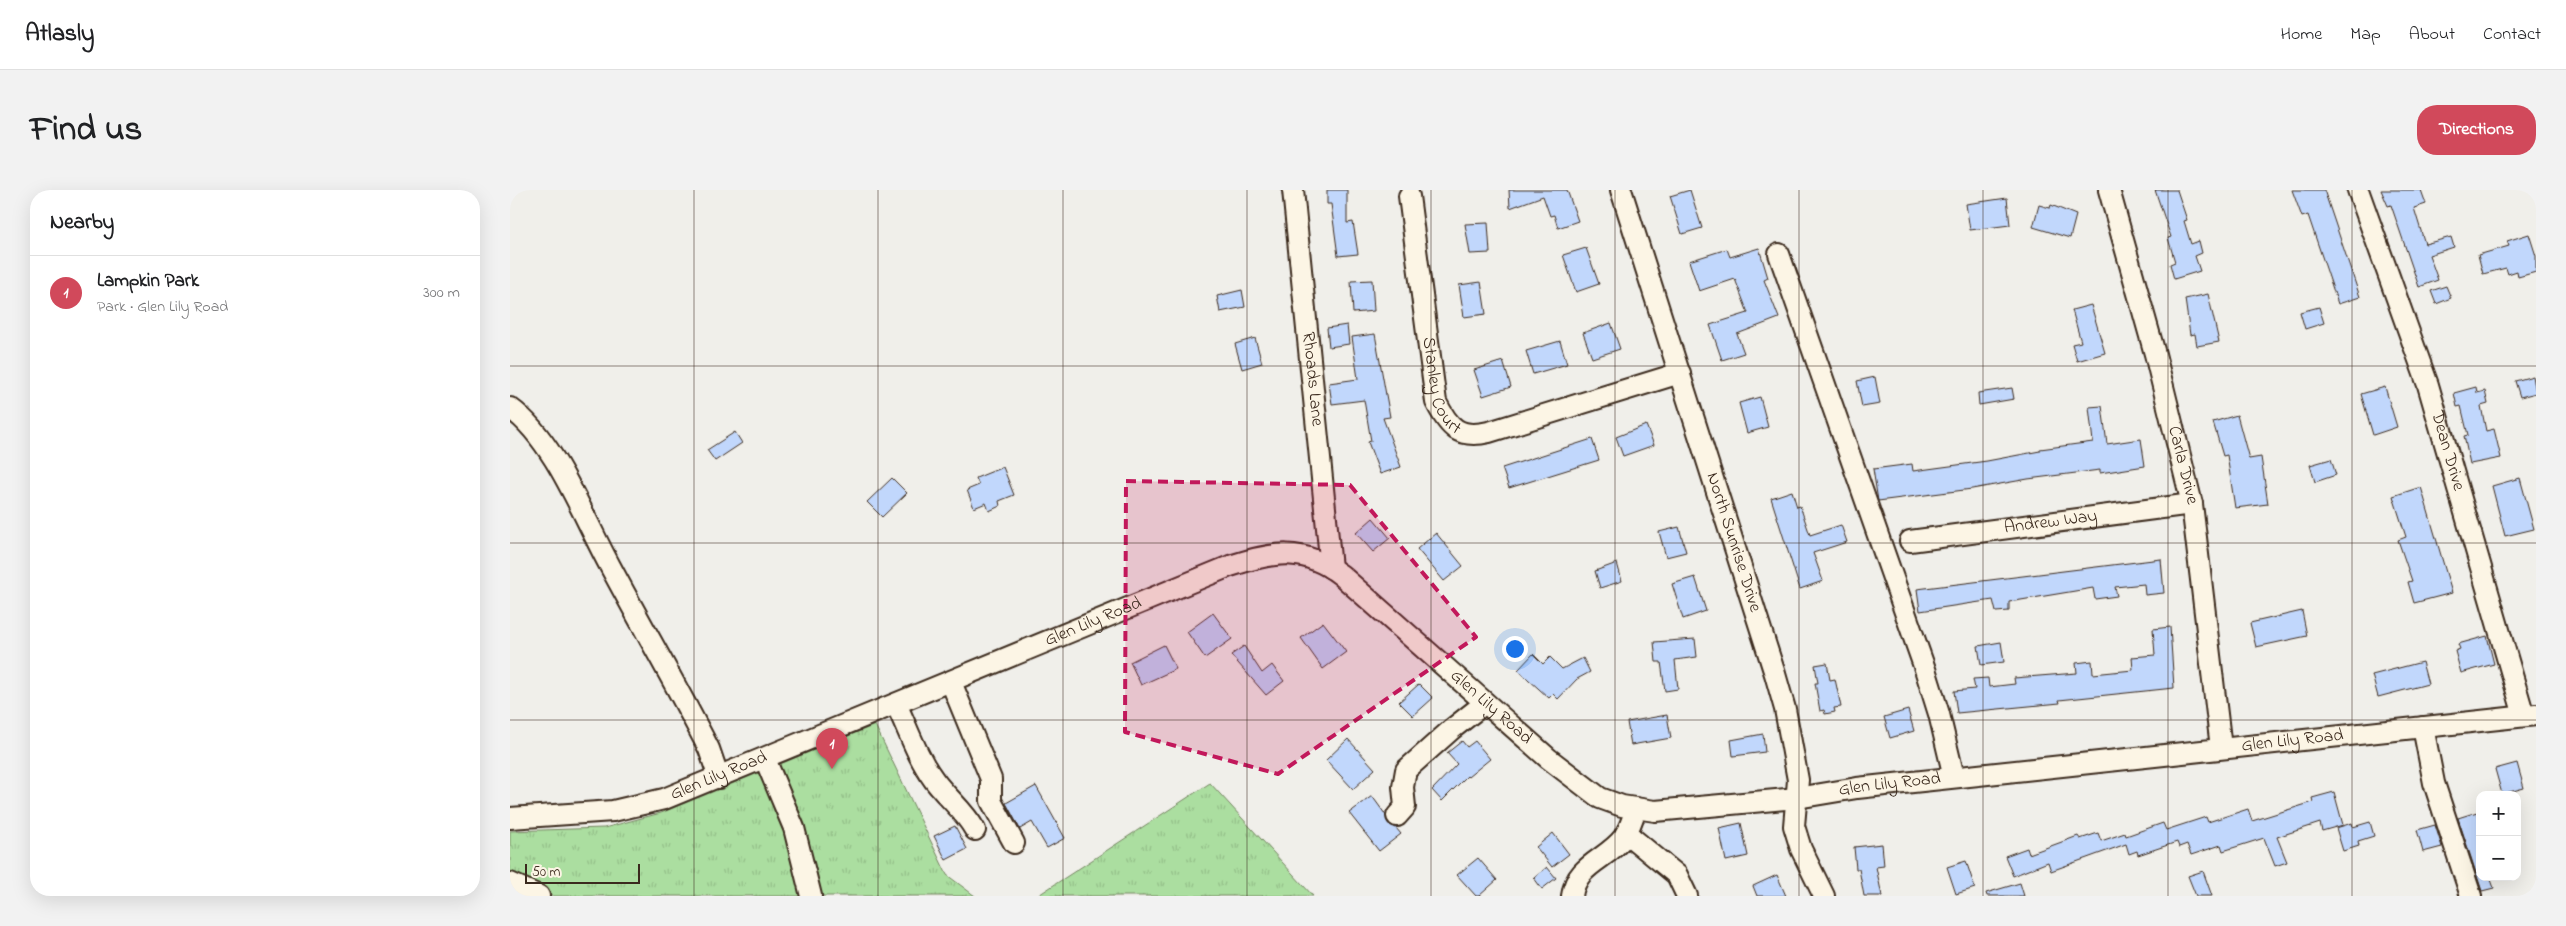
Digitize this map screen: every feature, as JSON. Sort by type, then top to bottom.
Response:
[{"type":"street","name":"Rhoads Lane","points":[[1293,190],[1331,568]]},
{"type":"street","name":"North Sunrise Drive","points":[[1621,190],[1776,674],[1798,780],[1794,826],[1801,848],[1824,896]]},
{"type":"street","name":"Carla Drive","points":[[2109,190],[2155,354],[2192,504],[2222,748]]},
{"type":"street","name":"Dean Drive","points":[[2358,190],[2428,385],[2530,716]]},
{"type":"street","name":"Stanley Court","points":[[1409,196],[1436,402],[1450,425],[1461,433],[1475,435],[1489,432],[1680,373]]},
{"type":"street","points":[[1779,254],[1925,669],[1939,714],[1954,777]]},
{"type":"street","points":[[510,408],[534,428],[549,448],[595,538],[710,749],[719,778]]},
{"type":"street","name":"Andrew Way","points":[[1910,541],[2192,504]]},
{"type":"street","name":"Glen Lily Road","points":[[510,818],[574,815],[621,809],[664,799],[1256,557],[1281,554],[1303,555],[1331,568],[1549,759],[1600,798],[1622,806],[1655,811],[1797,798],[1857,788],[1954,777],[2530,716]]},
{"type":"street","points":[[951,682],[991,779],[991,801],[1014,843]]},
{"type":"street","points":[[1397,816],[1405,807],[1404,780],[1410,765],[1485,703]]},
{"type":"street","points":[[896,704],[934,781],[967,816],[974,830]]},
{"type":"street","points":[[2423,727],[2434,784],[2471,896]]},
{"type":"street","points":[[765,759],[794,828],[811,896]]},
{"type":"street","points":[[1572,896],[1575,882],[1584,869],[1616,844],[1626,833],[1636,808]]},
{"type":"street","points":[[1626,833],[1677,875],[1687,896]]},
{"type":"street","points":[[510,883],[539,896]]},
{"type":"highlighted area","points":[[1126,481],[1350,485],[1476,637],[1278,774],[1125,732]]},
{"type":"green space","points":[[875,725],[947,875],[975,896],[510,896],[510,831],[604,828],[661,813]]},
{"type":"green space","points":[[1210,783],[1313,896],[1037,896]]},
{"type":"building","points":[[1327,190],[1347,190],[1347,223],[1353,222],[1358,254],[1338,256],[1331,204],[1327,204]]},
{"type":"building","points":[[1509,190],[1567,190],[1578,221],[1558,228],[1554,215],[1550,216],[1543,196],[1510,208]]},
{"type":"building","points":[[1690,190],[1702,228],[1682,234],[1670,196]]},
{"type":"building","points":[[2155,190],[2177,190],[2187,220],[2184,221],[2191,244],[2199,241],[2202,253],[2195,256],[2200,271],[2174,279],[2170,264],[2175,262],[2168,238],[2171,237]]},
{"type":"building","points":[[2292,190],[2324,190],[2360,297],[2338,304],[2308,215],[2302,217]]},
{"type":"building","points":[[2381,190],[2421,190],[2426,204],[2414,208],[2425,244],[2451,237],[2454,247],[2429,255],[2438,280],[2419,287],[2391,205],[2388,206]]},
{"type":"building","points":[[2007,198],[2010,225],[1970,230],[1966,204]]},
{"type":"building","points":[[2039,205],[2050,208],[2051,205],[2076,215],[2070,238],[2033,227]]},
{"type":"building","points":[[1488,223],[1490,253],[1470,254],[1465,224]]},
{"type":"building","points":[[2529,234],[2536,256],[2536,272],[2518,277],[2517,271],[2508,274],[2506,268],[2483,274],[2478,255],[2509,246],[2507,241]]},
{"type":"building","points":[[1586,248],[1599,284],[1576,292],[1563,255]]},
{"type":"building","points":[[1759,248],[1768,278],[1764,280],[1779,318],[1737,334],[1744,353],[1722,360],[1710,325],[1748,313],[1735,279],[1699,291],[1689,261],[1727,249],[1730,257]]},
{"type":"building","points":[[1372,280],[1374,311],[1353,313],[1351,281]]},
{"type":"building","points":[[1481,282],[1486,314],[1464,317],[1459,285]]},
{"type":"building","points":[[2446,286],[2451,298],[2436,304],[2431,291]]},
{"type":"building","points":[[1242,290],[1245,307],[1220,312],[1217,296]]},
{"type":"building","points":[[2208,294],[2219,342],[2197,346],[2195,334],[2190,335],[2185,299]]},
{"type":"building","points":[[2091,305],[2105,353],[2077,361],[2072,344],[2081,342],[2072,310]]},
{"type":"building","points":[[2319,307],[2324,323],[2305,329],[2300,312]]},
{"type":"building","points":[[1611,323],[1620,349],[1592,358],[1583,333]]},
{"type":"building","points":[[1347,325],[1349,344],[1329,347],[1327,328]]},
{"type":"building","points":[[1375,334],[1390,417],[1383,418],[1401,467],[1380,474],[1368,442],[1371,441],[1364,400],[1332,404],[1329,383],[1358,379],[1352,337]]},
{"type":"building","points":[[1255,338],[1262,363],[1242,369],[1235,344]]},
{"type":"building","points":[[1560,341],[1567,364],[1533,374],[1526,351]]},
{"type":"building","points":[[1503,361],[1511,387],[1483,396],[1474,370]]},
{"type":"building","points":[[2533,376],[2536,393],[2520,397],[2515,381]]},
{"type":"building","points":[[1875,377],[1880,404],[1862,407],[1857,381]]},
{"type":"building","points":[[2385,387],[2397,427],[2373,435],[2361,394]]},
{"type":"building","points":[[2476,387],[2477,393],[2485,391],[2488,404],[2481,406],[2486,431],[2494,429],[2501,458],[2470,464],[2464,436],[2468,435],[2461,406],[2457,407],[2454,393]]},
{"type":"building","points":[[2012,388],[2014,399],[1979,405],[1978,393]]},
{"type":"building","points":[[1760,397],[1768,427],[1747,433],[1739,403]]},
{"type":"building","points":[[2102,406],[2107,444],[2141,439],[2145,466],[2100,473],[2100,470],[2028,479],[1972,489],[1878,501],[1873,469],[1912,464],[1913,471],[1987,461],[2040,451],[2040,449],[2093,442],[2089,407]]},
{"type":"building","points":[[2237,415],[2249,459],[2261,457],[2268,504],[2235,508],[2227,455],[2223,456],[2213,422]]},
{"type":"building","points":[[1646,425],[1654,445],[1623,456],[1616,437]]},
{"type":"building","points":[[735,432],[742,443],[715,461],[707,450]]},
{"type":"building","points":[[1592,439],[1599,460],[1509,488],[1502,468]]},
{"type":"building","points":[[2331,459],[2336,475],[2315,482],[2310,465]]},
{"type":"building","points":[[1003,467],[1014,495],[999,501],[1000,506],[989,511],[986,503],[974,508],[967,490],[979,485],[976,478]]},
{"type":"building","points":[[892,478],[907,493],[882,517],[867,502]]},
{"type":"building","points":[[2520,478],[2534,529],[2505,536],[2492,486]]},
{"type":"building","points":[[2421,487],[2452,593],[2414,603],[2408,582],[2412,581],[2398,540],[2406,537],[2393,496]]},
{"type":"building","points":[[1792,491],[1797,507],[1800,506],[1810,535],[1841,525],[1847,542],[1813,553],[1823,581],[1800,589],[1771,498]]},
{"type":"building","points":[[1373,518],[1390,538],[1373,552],[1356,533]]},
{"type":"building","points":[[1679,527],[1686,552],[1666,557],[1659,532]]},
{"type":"building","points":[[1436,533],[1463,566],[1444,581],[1417,549]]},
{"type":"building","points":[[2161,559],[2164,593],[2145,595],[2144,584],[2115,587],[2117,596],[2095,599],[2093,588],[2009,602],[2009,611],[1996,612],[1993,600],[1920,611],[1917,589]]},
{"type":"building","points":[[1617,563],[1622,581],[1600,588],[1595,571]]},
{"type":"building","points":[[1695,577],[1706,611],[1683,619],[1672,584]]},
{"type":"building","points":[[2302,611],[2307,636],[2256,647],[2250,623]]},
{"type":"building","points":[[1213,613],[1232,639],[1205,658],[1187,632]]},
{"type":"building","points":[[1323,622],[1346,652],[1323,669],[1301,638]]},
{"type":"building","points":[[2170,627],[2174,688],[2059,700],[2060,703],[1957,713],[1954,691],[1975,689],[1973,679],[1988,678],[1989,687],[2015,684],[2014,678],[2077,673],[2076,663],[2092,661],[2093,674],[2133,670],[2132,657],[2155,655],[2153,629]]},
{"type":"building","points":[[2487,636],[2494,664],[2461,673],[2455,651],[2460,649],[2458,644]]},
{"type":"building","points":[[1695,639],[1697,657],[1675,660],[1678,689],[1665,691],[1661,662],[1656,662],[1654,642]]},
{"type":"building","points":[[2001,642],[2004,662],[1981,665],[1978,646]]},
{"type":"building","points":[[1164,645],[1176,669],[1141,685],[1130,662]]},
{"type":"building","points":[[1244,646],[1262,673],[1272,665],[1284,681],[1266,695],[1231,655]]},
{"type":"building","points":[[1533,654],[1543,664],[1550,657],[1562,669],[1583,658],[1590,672],[1577,679],[1558,699],[1553,694],[1549,698],[1518,670]]},
{"type":"building","points":[[2422,662],[2428,684],[2378,697],[2372,675]]},
{"type":"building","points":[[1827,663],[1830,680],[1835,679],[1841,707],[1834,708],[1835,712],[1825,714],[1824,710],[1820,711],[1815,683],[1818,683],[1815,665]]},
{"type":"building","points":[[1419,684],[1433,698],[1413,716],[1399,702]]},
{"type":"building","points":[[1908,710],[1914,731],[1890,738],[1884,717]]},
{"type":"building","points":[[1667,715],[1671,738],[1631,745],[1627,722]]},
{"type":"building","points":[[1763,734],[1765,752],[1733,756],[1731,740]]},
{"type":"building","points":[[1348,739],[1375,769],[1353,789],[1326,760]]},
{"type":"building","points":[[1462,741],[1467,747],[1475,741],[1490,759],[1467,776],[1442,801],[1432,790],[1457,764],[1447,753]]},
{"type":"building","points":[[2517,763],[2524,788],[2513,791],[2501,791],[2495,769]]},
{"type":"building","points":[[1036,786],[1065,838],[1047,848],[1032,822],[1020,829],[1006,803]]},
{"type":"building","points":[[2334,792],[2343,825],[2322,831],[2320,823],[2277,837],[2287,862],[2275,866],[2264,838],[2223,851],[2221,845],[2191,855],[2187,844],[2179,847],[2177,842],[2138,855],[2137,851],[2129,854],[2126,844],[2051,871],[2048,862],[2013,876],[2005,856],[2027,848],[2029,854],[2078,836],[2080,839],[2098,833],[2101,841],[2125,833],[2126,836],[2163,823],[2166,830],[2206,817],[2208,822],[2248,809],[2252,821],[2313,802],[2312,798]]},
{"type":"building","points":[[1372,796],[1385,814],[1389,824],[1401,834],[1379,851],[1349,813]]},
{"type":"building","points":[[2476,812],[2476,873],[2458,818]]},
{"type":"building","points":[[2370,822],[2374,836],[2358,841],[2359,846],[2343,851],[2336,828],[2352,823],[2353,827]]},
{"type":"building","points":[[1741,823],[1748,856],[1726,861],[1719,828]]},
{"type":"building","points":[[2435,825],[2442,847],[2423,852],[2417,830]]},
{"type":"building","points":[[955,826],[967,849],[946,860],[934,836]]},
{"type":"building","points":[[1553,833],[1569,854],[1552,867],[1536,847]]},
{"type":"building","points":[[1882,844],[1884,866],[1876,867],[1882,896],[1864,896],[1859,869],[1856,869],[1854,847]]},
{"type":"building","points":[[1478,858],[1497,880],[1479,896],[1476,896],[1457,875]]},
{"type":"building","points":[[1966,861],[1975,888],[1956,894],[1947,867]]},
{"type":"building","points":[[1547,867],[1556,878],[1542,889],[1534,878]]},
{"type":"building","points":[[2203,871],[2212,896],[2196,896],[2188,876]]},
{"type":"building","points":[[1777,875],[1786,896],[1757,896],[1753,886]]},
{"type":"building","points":[[2479,881],[2491,881],[2494,888],[2482,891]]},
{"type":"building","points":[[2020,883],[2024,896],[1987,896],[1986,893]]},
{"type":"place","name":"Lampkin Park","points":[[832,769]]}]
